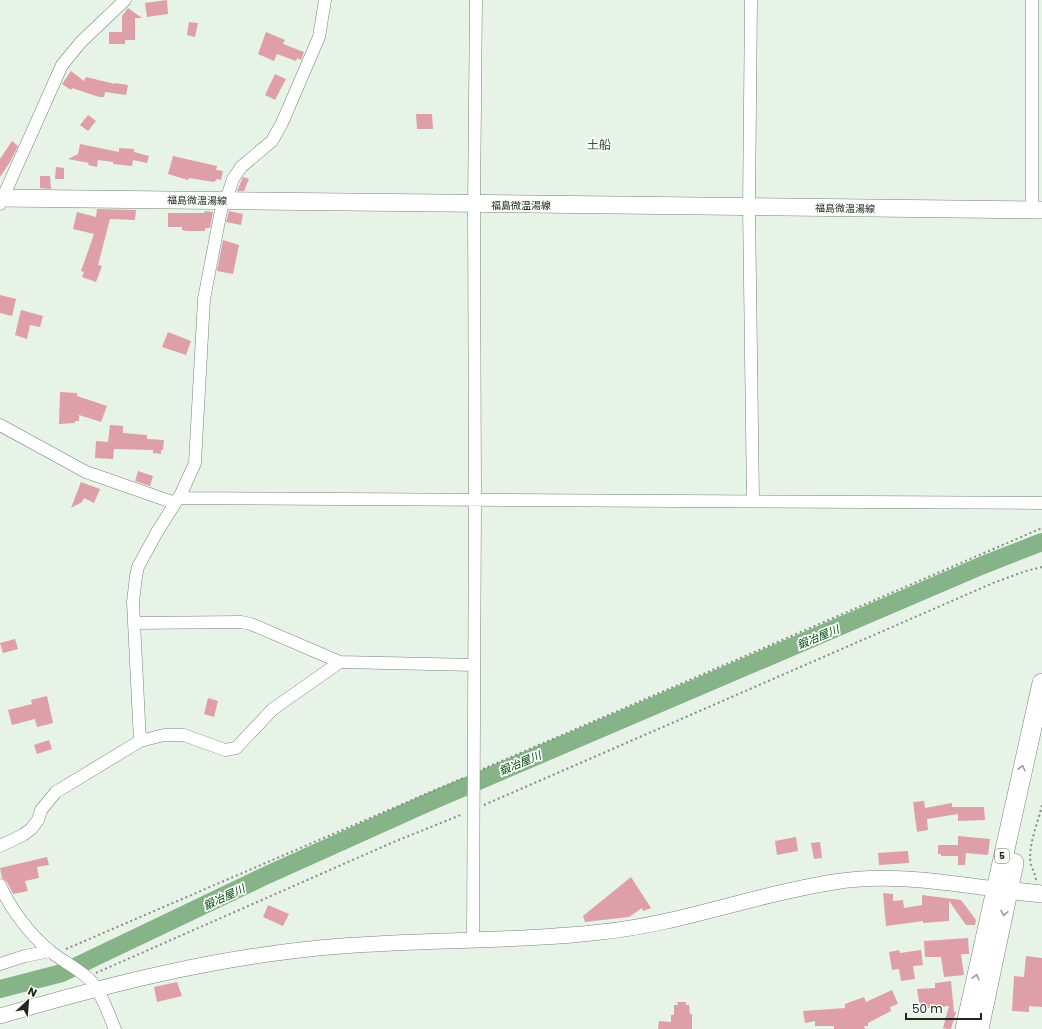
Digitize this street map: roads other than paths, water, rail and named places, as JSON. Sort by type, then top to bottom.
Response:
[{"type":"main road","name":"福島微温湯線","points":[[1,200],[225,200],[474,205],[1037,210]]},
{"type":"main road","name":"5","points":[[979,1029],[1002,890],[1042,683]]},
{"type":"main road","name":"5","points":[[965,1029],[1002,890],[1020,831],[1042,738]]},
{"type":"main road","points":[[1002,890],[1039,888]]},
{"type":"street","points":[[1,200],[62,65],[81,42],[125,0]]},
{"type":"street","points":[[140,741],[133,594],[138,567],[176,501],[193,468],[196,456],[204,299],[225,200],[233,179],[241,167],[272,141],[282,123],[318,37],[325,0]]},
{"type":"street","points":[[474,941],[474,665],[476,500],[474,205],[476,0]]},
{"type":"street","points":[[750,0],[749,207],[753,501]]},
{"type":"street","points":[[1032,0],[1037,210]]},
{"type":"street","points":[[0,425],[86,472],[176,501],[476,500],[1042,502]]},
{"type":"street","points":[[134,623],[219,621],[247,623],[340,662],[474,665]]},
{"type":"street","points":[[0,846],[23,835],[31,829],[38,820],[41,810],[56,792],[140,741],[164,736],[184,735],[225,750],[236,748],[273,709],[340,662]]},
{"type":"street","points":[[0,1016],[196,965],[258,955],[344,946],[474,941],[602,932],[710,912],[835,881],[873,878],[906,879],[1002,890]]},
{"type":"street","points":[[0,885],[10,906],[19,918],[50,951],[61,957],[86,978],[97,990],[115,1029]]},
{"type":"street","points":[[0,964],[25,956],[50,951]]},
{"type":"waterway","name":"鍛冶屋川","points":[[0,989],[62,973],[267,875],[427,803],[983,565],[1042,542]]},
{"type":"district","name":"土船","points":[[599,145]]}]
